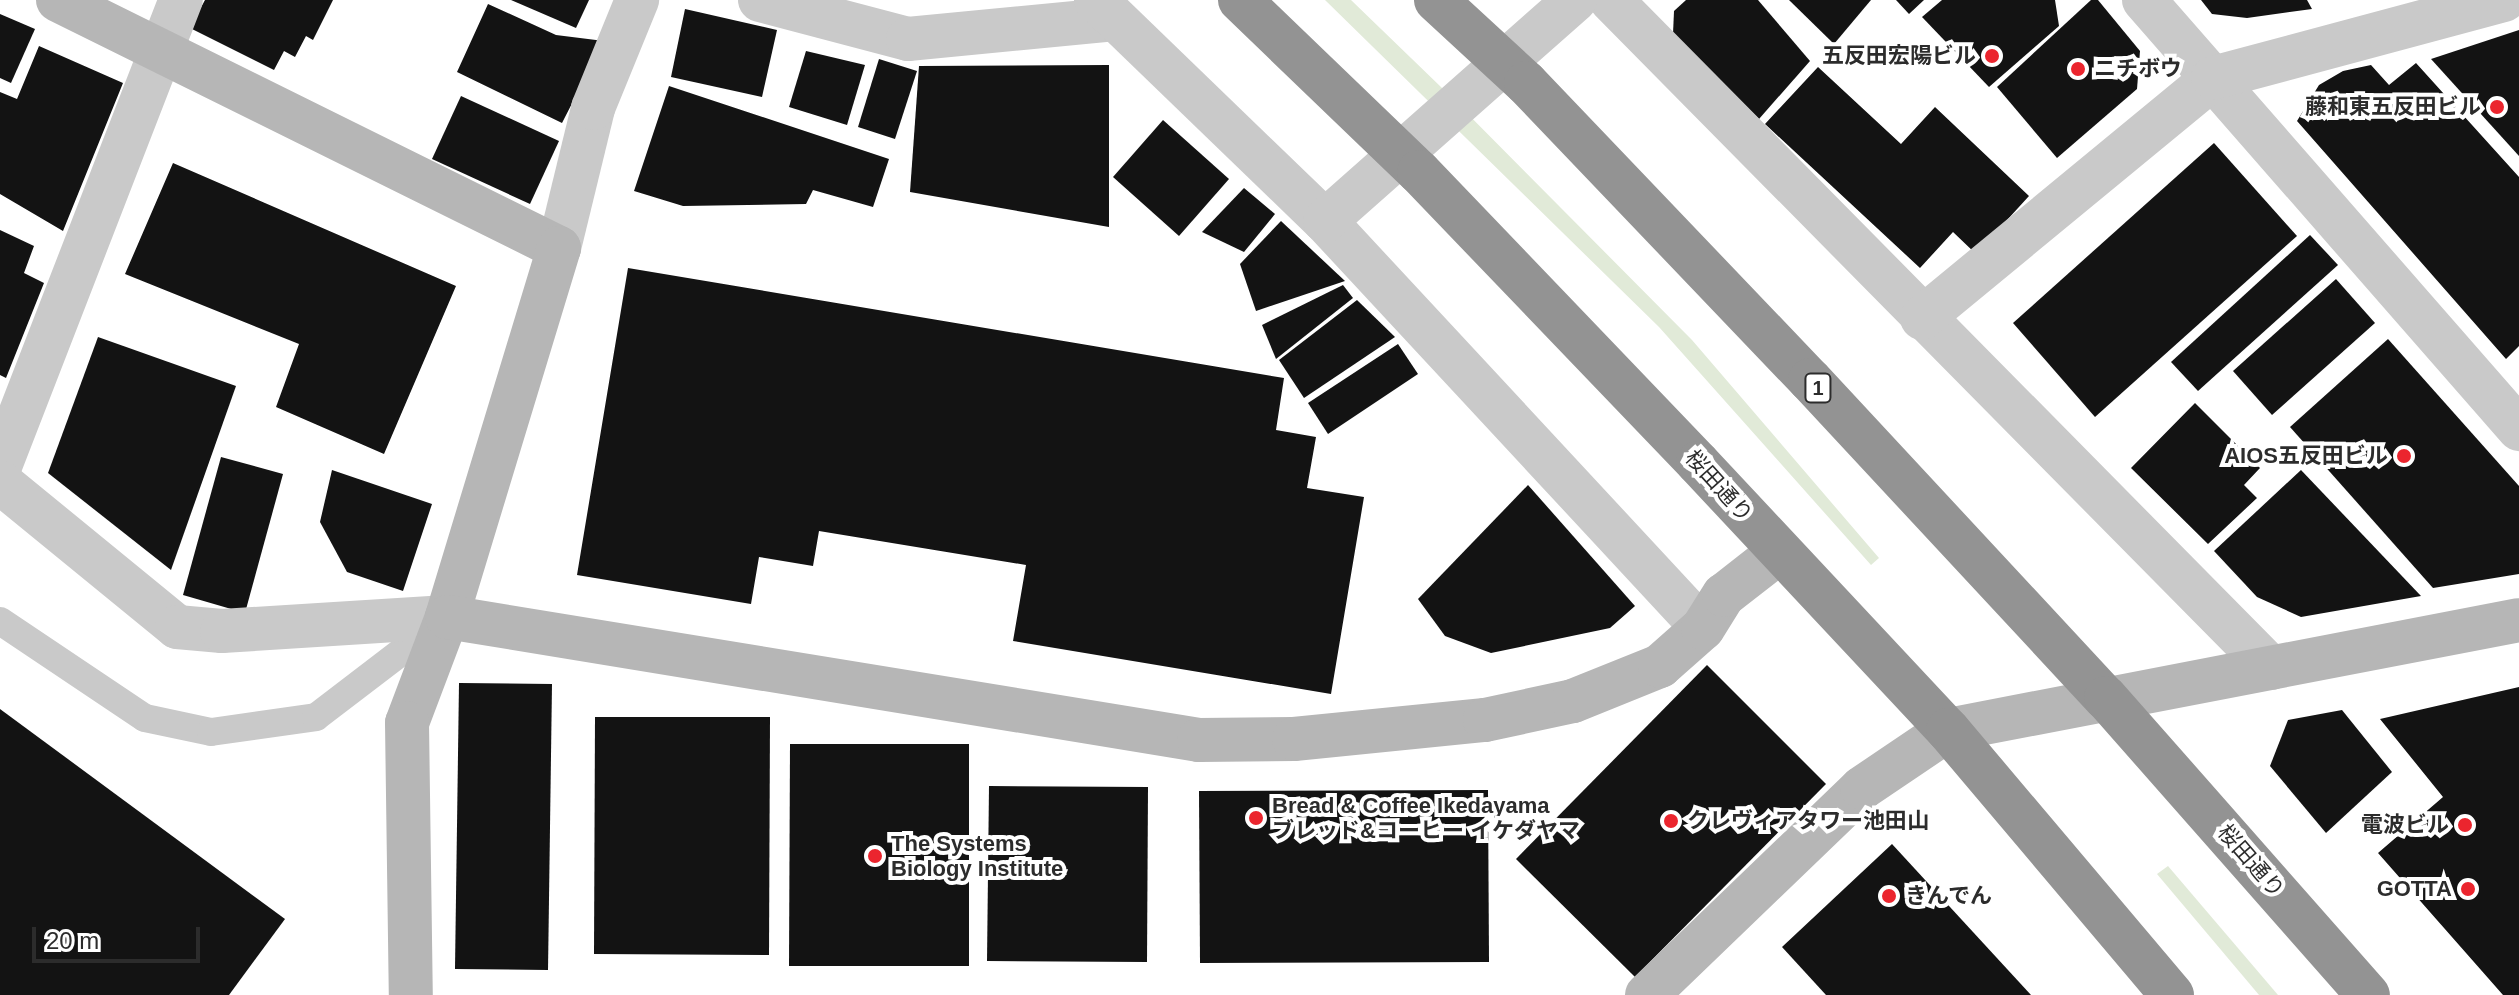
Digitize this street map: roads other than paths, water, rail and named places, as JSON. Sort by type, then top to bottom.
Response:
[{"type":"highway","name":"桜田通り","points":[[1240,0],[1419,172],[1948,730],[2172,995]]},
{"type":"highway","name":"桜田通り","points":[[1444,8],[1526,83],[2106,698],[2368,995]]},
{"type":"street","points":[[58,0],[559,248]]},
{"type":"street","points":[[0,466],[181,0]]},
{"type":"street","points":[[411,995],[407,723],[447,617],[559,248],[593,108],[637,0]]},
{"type":"street","points":[[760,0],[908,39],[1106,9],[1325,221],[1703,628]]},
{"type":"street","points":[[1325,221],[1575,0]]},
{"type":"street","points":[[1611,0],[2271,668]]},
{"type":"street","points":[[2144,0],[2519,429]]},
{"type":"street","points":[[1922,318],[2213,78],[2504,0]]},
{"type":"street","points":[[0,482],[177,627],[222,631],[447,617],[1199,740],[1294,739],[1485,720],[1573,701],[1660,666],[1703,628],[1724,595],[1779,552]]},
{"type":"street","points":[[1647,995],[1862,788],[1948,730],[2519,620]]},
{"type":"lane","points":[[0,621],[145,718],[211,732],[316,717],[447,617]]},
{"type":"place","name":"五反田宏陽ビル","points":[[1992,56]]},
{"type":"place","name":"ニチボウ","points":[[2078,69]]},
{"type":"place","name":"藤和東五反田ビル","points":[[2497,107]]},
{"type":"place","name":"AIOS五反田ビル","points":[[2404,456]]},
{"type":"place","name":"Bread & Coffee Ikedayama ブレッド&コーヒー イケダヤマ","points":[[1256,818]]},
{"type":"place","name":"クレヴィアタワー池田山","points":[[1671,821]]},
{"type":"place","name":"電波ビル","points":[[2465,825]]},
{"type":"place","name":"The Systems Biology Institute","points":[[875,856]]},
{"type":"place","name":"GOTTA","points":[[2468,889]]},
{"type":"place","name":"きんでん","points":[[1889,896]]}]
